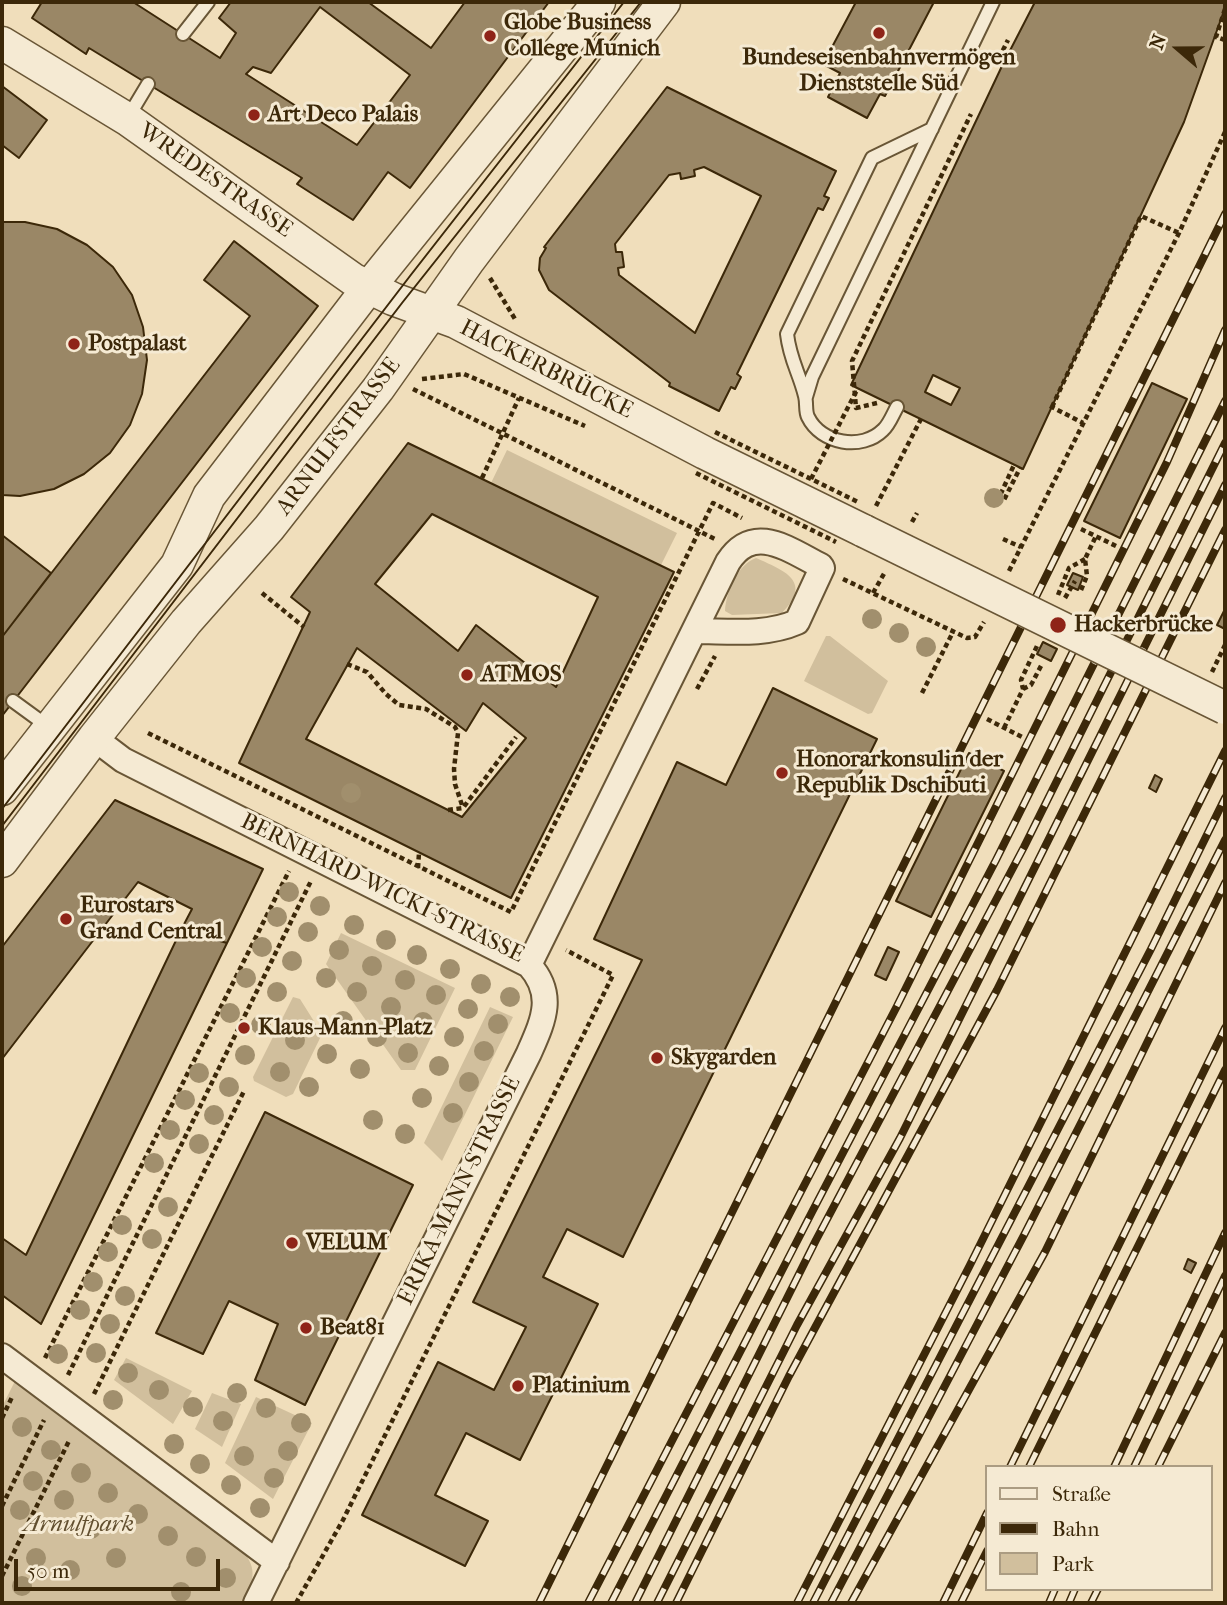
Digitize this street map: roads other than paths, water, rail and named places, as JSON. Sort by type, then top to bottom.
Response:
[{"type":"street","points":[[2,789],[177,565],[209,496],[369,287],[599,2]]},
{"type":"street","name":"ARNULFSTRASSE","points":[[2,861],[94,738],[186,622],[269,528],[378,389],[430,313],[664,2]]},
{"type":"street","name":"WREDESTRASSE","points":[[2,43],[127,119],[354,280],[430,313]]},
{"type":"street","name":"HACKERBRÜCKE","points":[[430,313],[467,328],[705,453],[1225,708]]},
{"type":"street","name":"BERNHARD-WICKI-STRASSE","points":[[94,738],[123,760],[529,965],[694,631],[736,550],[753,540],[777,544],[821,566],[797,622],[782,629],[694,631]]},
{"type":"street","name":"ERIKA-MANN-STRASSE","points":[[256,1603],[543,1022],[546,1003],[542,985],[529,965]]},
{"type":"street","points":[[2,1356],[277,1562]]},
{"type":"lane","points":[[183,34],[208,2]]},
{"type":"lane","points":[[806,397],[812,377],[993,2]]},
{"type":"lane","points":[[127,119],[148,84]]},
{"type":"lane","points":[[891,404],[884,430],[867,441],[839,442],[820,432],[808,416],[806,397],[790,356],[787,334],[872,158],[932,129]]},
{"type":"lane","points":[[13,701],[50,728]]},
{"type":"tram line","points":[[2,809],[410,276],[624,2]]},
{"type":"tram line","points":[[2,826],[402,303],[641,2]]},
{"type":"railway","points":[[539,1603],[1225,214]]},
{"type":"railway","points":[[588,1603],[896,1008],[1167,462],[1225,330]]},
{"type":"railway","points":[[611,1603],[996,860],[1225,401]]},
{"type":"railway","points":[[635,1603],[816,1240],[1024,847],[1225,443]]},
{"type":"railway","points":[[657,1603],[797,1325],[900,1138],[1225,485]]},
{"type":"railway","points":[[676,1603],[789,1376],[997,990],[1225,530]]},
{"type":"railway","points":[[797,1603],[970,1265],[1225,751]]},
{"type":"railway","points":[[813,1603],[1151,949],[1225,798]]},
{"type":"railway","points":[[831,1603],[1024,1235],[1225,840]]},
{"type":"railway","points":[[851,1603],[1045,1252],[1225,883]]},
{"type":"railway","points":[[1011,1465],[1225,1028]]},
{"type":"railway","points":[[1030,1465],[1225,1070]]},
{"type":"railway","points":[[1115,1465],[1225,1233]]},
{"type":"railway","points":[[1135,1465],[1225,1276]]},
{"type":"railway","points":[[1159,1465],[1225,1333]]},
{"type":"railway","points":[[943,1603],[986,1515]]},
{"type":"railway","points":[[961,1603],[986,1553]]},
{"type":"railway","points":[[1049,1603],[1054,1591]]},
{"type":"railway","points":[[1069,1603],[1074,1591]]},
{"type":"railway","points":[[1091,1603],[1097,1591]]},
{"type":"place","name":"Bundeseisenbahnvermögen Dienststelle Süd","points":[[879,33]]},
{"type":"place","name":"Globe Business College Munich","points":[[490,36]]},
{"type":"place","name":"Art Deco Palais","points":[[254,115]]},
{"type":"place","name":"Postpalast","points":[[74,344]]},
{"type":"place","name":"Hackerbrücke","points":[[1058,625]]},
{"type":"place","name":"ATMOS","points":[[467,675]]},
{"type":"place","name":"Honorarkonsulin der Republik Dschibuti","points":[[782,773]]},
{"type":"place","name":"Eurostars Grand Central","points":[[66,919]]},
{"type":"place","name":"Klaus-Mann-Platz","points":[[244,1028]]},
{"type":"place","name":"Skygarden","points":[[657,1058]]},
{"type":"place","name":"VELUM","points":[[292,1243]]},
{"type":"place","name":"Beat81","points":[[306,1328]]},
{"type":"place","name":"Platinium","points":[[518,1386]]},
{"type":"park label","name":"Arnulfpark","points":[[79,1525]]}]
